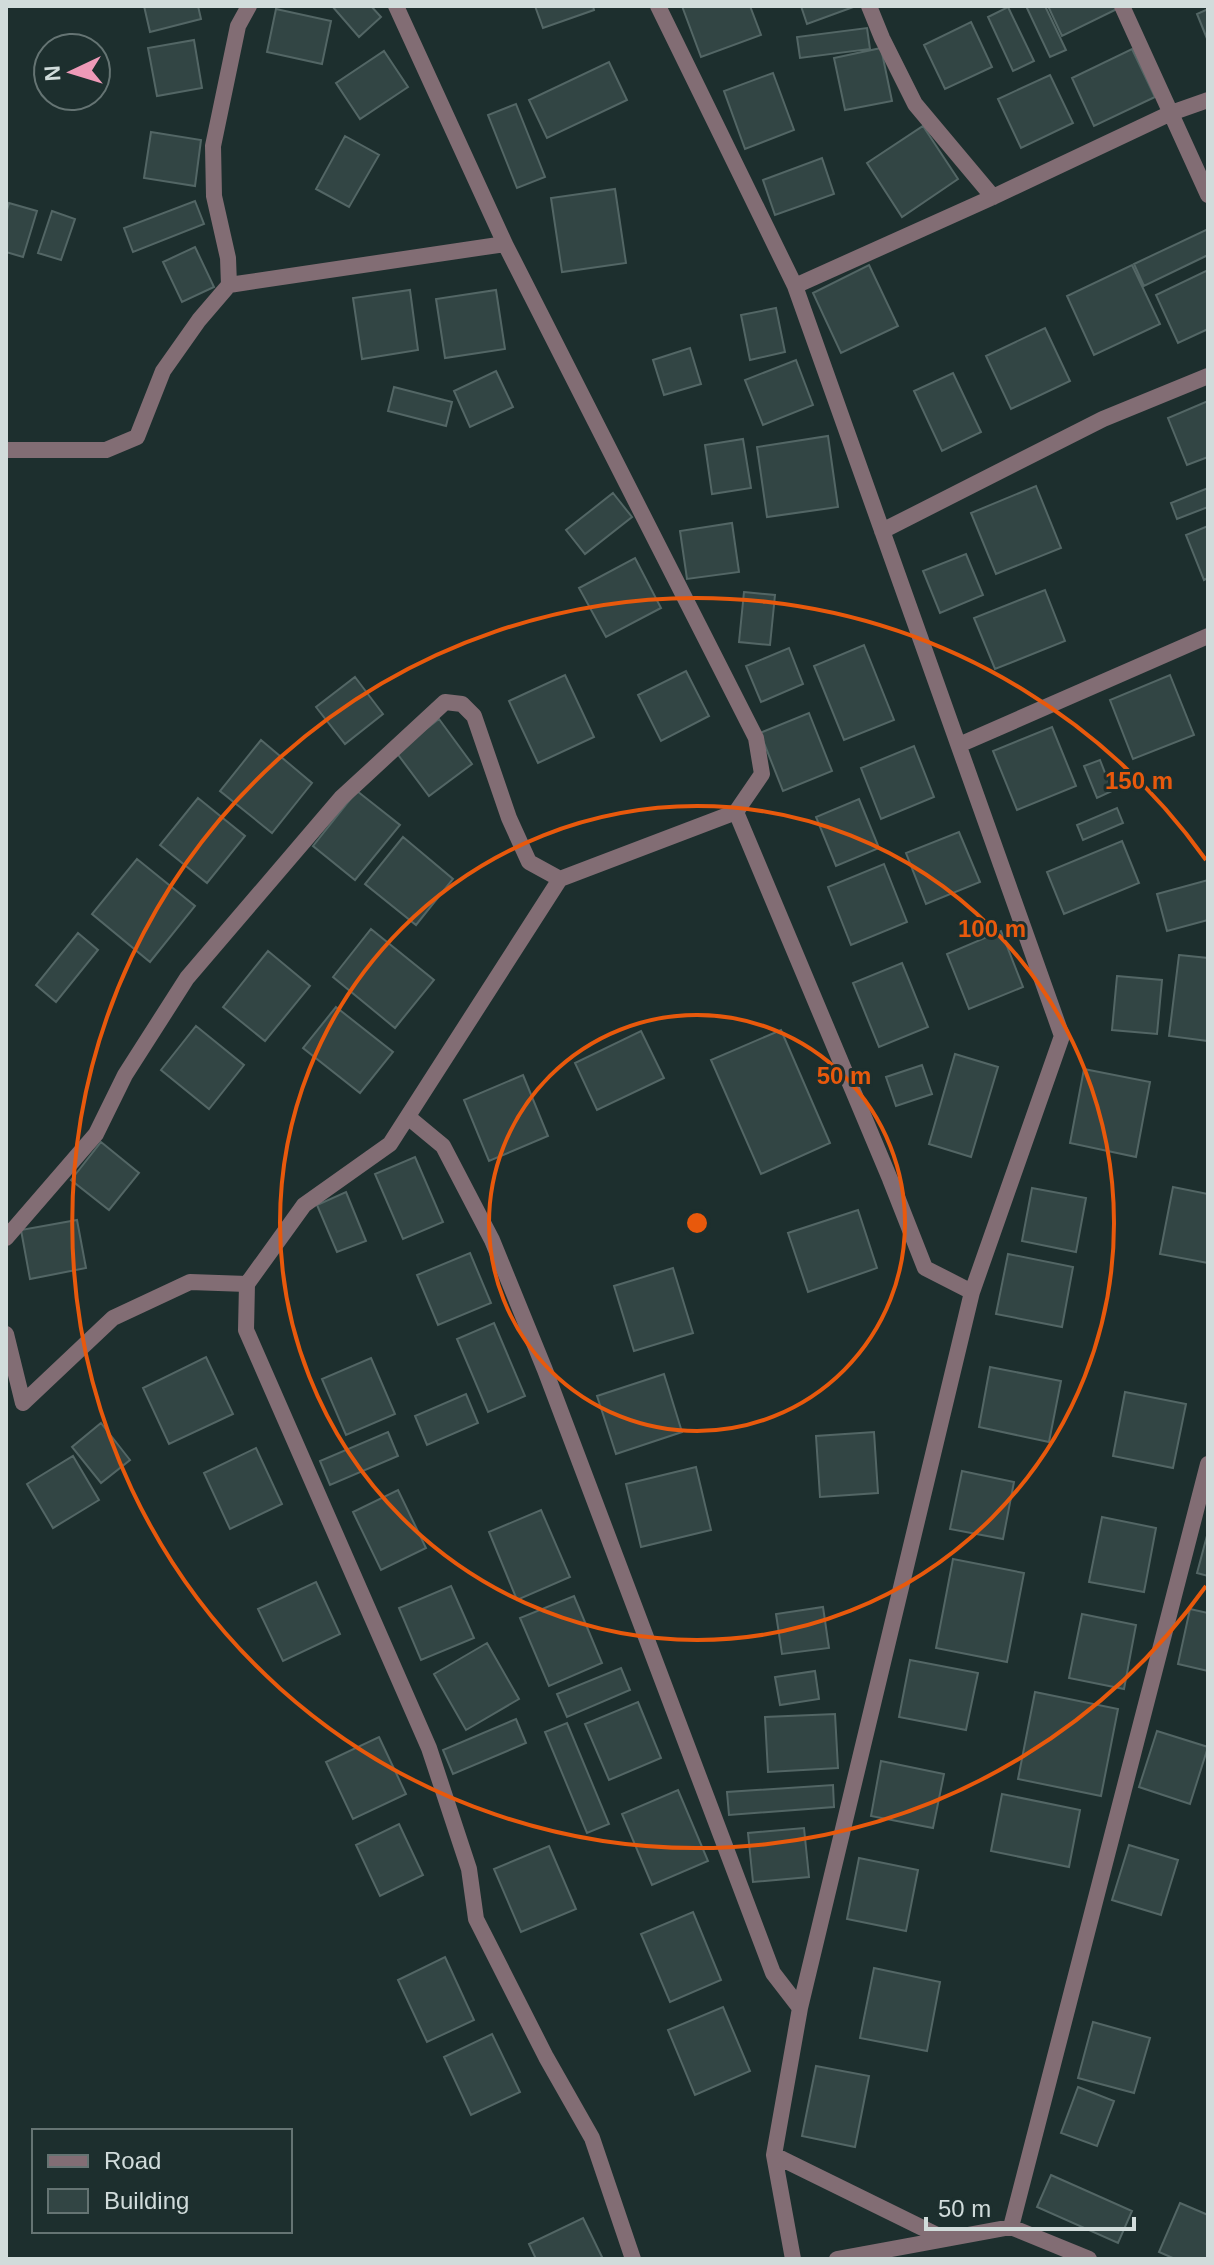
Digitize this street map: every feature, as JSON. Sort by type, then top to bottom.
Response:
[{"type":"street","points":[[229,285],[228,258],[214,196],[213,146],[238,26],[249,6]]},
{"type":"street","points":[[396,6],[505,244],[756,738],[762,774],[736,812],[560,879],[390,1144],[304,1205],[247,1284],[246,1330],[429,1748],[469,1869],[476,1919],[546,2057],[592,2138],[633,2259]]},
{"type":"street","points":[[658,6],[795,286],[1062,1036],[972,1292],[800,2008],[774,2155],[793,2259]]},
{"type":"street","points":[[869,6],[915,104],[993,197]]},
{"type":"street","points":[[1122,6],[1208,195]]},
{"type":"street","points":[[795,286],[1171,113],[1208,100]]},
{"type":"street","points":[[6,450],[106,450],[137,437],[163,371],[199,320],[229,285],[505,244]]},
{"type":"street","points":[[882,531],[1103,419],[1208,376]]},
{"type":"street","points":[[959,745],[1208,636]]},
{"type":"street","points":[[6,1238],[96,1134],[125,1075],[187,978],[341,798],[445,702],[462,704],[474,716],[509,818],[529,862],[560,879]]},
{"type":"street","points":[[736,812],[925,1268],[972,1292]]},
{"type":"street","points":[[408,1117],[443,1146],[492,1240],[545,1370],[773,1973],[800,2008]]},
{"type":"street","points":[[6,1334],[23,1403],[113,1318],[190,1282],[247,1284]]},
{"type":"street","points":[[1011,2227],[1208,1464]]},
{"type":"street","points":[[774,2155],[945,2239]]},
{"type":"street","points":[[837,2259],[1011,2227],[1089,2259]]},
{"type":"building","points":[[144,6],[198,6],[201,19],[150,32]]},
{"type":"building","points":[[332,6],[371,6],[381,17],[359,37]]},
{"type":"building","points":[[535,6],[593,6],[594,10],[543,28]]},
{"type":"building","points":[[682,6],[750,6],[761,35],[701,57]]},
{"type":"building","points":[[801,6],[856,6],[807,24]]},
{"type":"building","points":[[1026,6],[1045,6],[1066,50],[1050,57]]},
{"type":"building","points":[[1048,6],[1118,6],[1119,8],[1062,36]]},
{"type":"building","points":[[1008,7],[1034,61],[1013,71],[988,17]]},
{"type":"building","points":[[276,9],[331,21],[322,64],[267,52]]},
{"type":"building","points":[[1208,9],[1208,41],[1197,14]]},
{"type":"building","points":[[971,22],[992,67],[945,89],[924,45]]},
{"type":"building","points":[[867,28],[870,49],[800,58],[797,37]]},
{"type":"building","points":[[194,40],[202,88],[157,96],[148,48]]},
{"type":"building","points":[[881,48],[892,101],[845,110],[834,58]]},
{"type":"building","points":[[1132,49],[1155,97],[1094,126],[1072,78]]},
{"type":"building","points":[[384,51],[408,87],[360,119],[336,83]]},
{"type":"building","points":[[609,62],[627,100],[547,138],[529,100]]},
{"type":"building","points":[[773,73],[794,130],[745,149],[724,91]]},
{"type":"building","points":[[1050,75],[1073,123],[1021,148],[998,99]]},
{"type":"building","points":[[516,104],[545,177],[517,188],[488,115]]},
{"type":"building","points":[[923,126],[958,179],[902,217],[867,163]]},
{"type":"building","points":[[151,132],[201,140],[195,186],[144,178]]},
{"type":"building","points":[[345,136],[379,155],[349,207],[316,189]]},
{"type":"building","points":[[822,158],[834,194],[775,215],[763,180]]},
{"type":"building","points":[[615,189],[626,263],[562,272],[551,198]]},
{"type":"building","points":[[195,201],[204,224],[133,252],[124,228]]},
{"type":"building","points":[[9,203],[37,211],[23,257],[6,252]]},
{"type":"building","points":[[52,211],[75,219],[61,260],[38,253]]},
{"type":"building","points":[[1208,229],[1208,255],[1144,286],[1134,264]]},
{"type":"building","points":[[195,247],[214,287],[182,302],[163,262]]},
{"type":"building","points":[[869,265],[898,326],[841,353],[813,293]]},
{"type":"building","points":[[1132,265],[1160,324],[1094,355],[1067,296]]},
{"type":"building","points":[[1208,270],[1208,329],[1178,343],[1156,295]]},
{"type":"building","points":[[410,290],[418,350],[362,359],[353,298]]},
{"type":"building","points":[[496,290],[505,349],[445,358],[436,299]]},
{"type":"building","points":[[776,308],[785,352],[750,360],[741,315]]},
{"type":"building","points":[[1045,328],[1070,381],[1011,409],[986,356]]},
{"type":"building","points":[[690,348],[701,384],[664,395],[653,360]]},
{"type":"building","points":[[796,360],[813,405],[763,425],[745,380]]},
{"type":"building","points":[[496,371],[513,407],[470,427],[454,391]]},
{"type":"building","points":[[953,373],[981,432],[942,451],[914,391]]},
{"type":"building","points":[[394,387],[452,402],[446,426],[388,411]]},
{"type":"building","points":[[1208,401],[1208,457],[1187,465],[1168,418]]},
{"type":"building","points":[[828,436],[838,507],[767,517],[757,447]]},
{"type":"building","points":[[743,439],[751,488],[712,494],[705,445]]},
{"type":"building","points":[[1036,486],[1061,548],[996,574],[971,513]]},
{"type":"building","points":[[1208,488],[1208,507],[1177,519],[1171,503]]},
{"type":"building","points":[[613,493],[632,517],[585,554],[566,530]]},
{"type":"building","points":[[732,523],[739,572],[687,579],[680,531]]},
{"type":"building","points":[[1208,526],[1208,578],[1204,580],[1186,535]]},
{"type":"building","points":[[966,554],[983,595],[940,613],[923,571]]},
{"type":"building","points":[[635,558],[661,608],[606,637],[579,588]]},
{"type":"building","points":[[1045,590],[1065,641],[995,669],[974,618]]},
{"type":"building","points":[[744,592],[775,595],[770,645],[739,642]]},
{"type":"building","points":[[864,645],[894,720],[844,740],[814,666]]},
{"type":"building","points":[[789,648],[803,684],[761,702],[746,666]]},
{"type":"building","points":[[686,671],[709,716],[661,741],[638,695]]},
{"type":"building","points":[[565,675],[594,737],[538,763],[509,701]]},
{"type":"building","points":[[1170,675],[1194,735],[1133,759],[1110,700]]},
{"type":"building","points":[[355,677],[383,714],[345,744],[316,707]]},
{"type":"building","points":[[809,713],[832,771],[783,791],[760,733]]},
{"type":"building","points":[[439,719],[472,764],[429,796],[396,752]]},
{"type":"building","points":[[1052,727],[1076,786],[1017,810],[993,751]]},
{"type":"building","points":[[261,740],[312,783],[272,833],[220,791]]},
{"type":"building","points":[[914,746],[934,797],[881,819],[861,768]]},
{"type":"building","points":[[1100,760],[1112,791],[1097,798],[1084,766]]},
{"type":"building","points":[[357,791],[400,825],[355,880],[313,846]]},
{"type":"building","points":[[198,798],[245,836],[207,883],[160,845]]},
{"type":"building","points":[[859,799],[879,848],[836,866],[816,817]]},
{"type":"building","points":[[1117,808],[1123,823],[1083,840],[1077,825]]},
{"type":"building","points":[[959,832],[980,882],[926,904],[906,853]]},
{"type":"building","points":[[403,837],[453,879],[416,925],[365,884]]},
{"type":"building","points":[[1122,841],[1139,883],[1064,914],[1047,872]]},
{"type":"building","points":[[137,859],[195,906],[150,962],[92,914]]},
{"type":"building","points":[[884,864],[907,922],[851,945],[828,887]]},
{"type":"building","points":[[1208,880],[1208,920],[1167,931],[1157,894]]},
{"type":"building","points":[[371,929],[434,980],[395,1028],[333,977]]},
{"type":"building","points":[[1001,931],[1023,987],[969,1009],[947,954]]},
{"type":"building","points":[[78,933],[98,950],[56,1002],[36,985]]},
{"type":"building","points":[[268,951],[310,986],[265,1041],[223,1007]]},
{"type":"building","points":[[1179,955],[1208,958],[1208,1041],[1169,1036]]},
{"type":"building","points":[[902,963],[928,1027],[879,1047],[853,983]]},
{"type":"building","points":[[1117,976],[1162,980],[1157,1034],[1112,1030]]},
{"type":"building","points":[[336,1007],[393,1052],[360,1093],[303,1048]]},
{"type":"building","points":[[196,1026],[244,1065],[209,1109],[161,1070]]},
{"type":"building","points":[[781,1030],[830,1143],[761,1174],[711,1060]]},
{"type":"building","points":[[641,1031],[664,1078],[597,1110],[575,1063]]},
{"type":"building","points":[[955,1054],[998,1067],[971,1157],[929,1144]]},
{"type":"building","points":[[922,1065],[932,1094],[896,1106],[886,1077]]},
{"type":"building","points":[[1084,1069],[1150,1082],[1136,1157],[1070,1143]]},
{"type":"building","points":[[523,1075],[548,1136],[489,1161],[464,1100]]},
{"type":"building","points":[[101,1142],[139,1173],[109,1210],[71,1180]]},
{"type":"building","points":[[415,1157],[443,1222],[403,1239],[375,1174]]},
{"type":"building","points":[[1173,1187],[1208,1194],[1208,1263],[1160,1254]]},
{"type":"building","points":[[1032,1188],[1086,1198],[1076,1252],[1022,1241]]},
{"type":"building","points":[[346,1192],[366,1241],[337,1252],[317,1205]]},
{"type":"building","points":[[858,1210],[877,1268],[808,1292],[788,1233]]},
{"type":"building","points":[[77,1220],[86,1268],[30,1279],[21,1230]]},
{"type":"building","points":[[470,1253],[491,1303],[438,1325],[417,1275]]},
{"type":"building","points":[[1008,1254],[1073,1267],[1062,1327],[996,1314]]},
{"type":"building","points":[[673,1268],[693,1333],[634,1351],[614,1286]]},
{"type":"building","points":[[494,1323],[525,1396],[488,1412],[457,1339]]},
{"type":"building","points":[[206,1357],[233,1414],[169,1444],[143,1388]]},
{"type":"building","points":[[371,1358],[395,1414],[346,1435],[322,1379]]},
{"type":"building","points":[[990,1367],[1061,1381],[1049,1442],[979,1427]]},
{"type":"building","points":[[664,1374],[682,1432],[616,1454],[597,1396]]},
{"type":"building","points":[[1125,1392],[1186,1404],[1173,1468],[1113,1456]]},
{"type":"building","points":[[466,1394],[478,1423],[427,1445],[415,1416]]},
{"type":"building","points":[[101,1423],[130,1460],[101,1483],[72,1447]]},
{"type":"building","points":[[388,1432],[398,1456],[330,1485],[320,1461]]},
{"type":"building","points":[[874,1432],[878,1493],[820,1497],[816,1436]]},
{"type":"building","points":[[256,1448],[282,1504],[230,1529],[204,1473]]},
{"type":"building","points":[[73,1456],[99,1500],[53,1528],[27,1484]]},
{"type":"building","points":[[696,1467],[711,1530],[641,1547],[626,1484]]},
{"type":"building","points":[[962,1471],[1014,1482],[1003,1539],[950,1529]]},
{"type":"building","points":[[398,1490],[426,1548],[381,1570],[353,1512]]},
{"type":"building","points":[[541,1510],[570,1577],[517,1600],[489,1532]]},
{"type":"building","points":[[1102,1517],[1156,1528],[1144,1592],[1089,1582]]},
{"type":"building","points":[[1208,1532],[1208,1576],[1197,1573]]},
{"type":"building","points":[[953,1559],[1024,1573],[1007,1662],[936,1648]]},
{"type":"building","points":[[316,1582],[340,1634],[283,1661],[258,1609]]},
{"type":"building","points":[[451,1586],[474,1638],[421,1660],[399,1608]]},
{"type":"building","points":[[574,1596],[602,1663],[549,1686],[520,1618]]},
{"type":"building","points":[[823,1607],[829,1648],[782,1654],[776,1614]]},
{"type":"building","points":[[1190,1609],[1208,1613],[1208,1671],[1178,1664]]},
{"type":"building","points":[[1082,1614],[1136,1625],[1124,1689],[1069,1678]]},
{"type":"building","points":[[487,1643],[519,1699],[466,1730],[434,1674]]},
{"type":"building","points":[[910,1660],[978,1673],[966,1730],[899,1717]]},
{"type":"building","points":[[621,1668],[630,1690],[567,1717],[557,1694]]},
{"type":"building","points":[[815,1671],[819,1699],[780,1705],[775,1677]]},
{"type":"building","points":[[1035,1692],[1118,1709],[1101,1796],[1018,1779]]},
{"type":"building","points":[[638,1702],[661,1758],[609,1780],[585,1724]]},
{"type":"building","points":[[835,1714],[838,1768],[768,1772],[765,1717]]},
{"type":"building","points":[[516,1719],[526,1743],[453,1774],[443,1750]]},
{"type":"building","points":[[567,1723],[609,1824],[587,1833],[545,1732]]},
{"type":"building","points":[[1157,1731],[1208,1747],[1190,1804],[1139,1787]]},
{"type":"building","points":[[379,1737],[406,1794],[353,1819],[326,1762]]},
{"type":"building","points":[[881,1761],[944,1774],[933,1828],[871,1816]]},
{"type":"building","points":[[833,1785],[834,1807],[729,1815],[727,1792]]},
{"type":"building","points":[[678,1790],[708,1861],[652,1885],[622,1814]]},
{"type":"building","points":[[1002,1794],[1080,1810],[1069,1867],[991,1851]]},
{"type":"building","points":[[399,1824],[423,1875],[380,1896],[356,1845]]},
{"type":"building","points":[[804,1828],[809,1877],[753,1882],[748,1833]]},
{"type":"building","points":[[1129,1845],[1178,1860],[1161,1915],[1112,1900]]},
{"type":"building","points":[[549,1846],[576,1909],[521,1932],[494,1869]]},
{"type":"building","points":[[859,1858],[918,1870],[906,1931],[847,1919]]},
{"type":"building","points":[[693,1912],[721,1980],[670,2002],[641,1934]]},
{"type":"building","points":[[445,1957],[474,2020],[427,2042],[398,1980]]},
{"type":"building","points":[[874,1968],[940,1982],[927,2051],[860,2038]]},
{"type":"building","points":[[723,2007],[750,2071],[695,2095],[668,2030]]},
{"type":"building","points":[[1093,2022],[1150,2038],[1134,2093],[1078,2078]]},
{"type":"building","points":[[492,2034],[520,2092],[471,2115],[444,2057]]},
{"type":"building","points":[[816,2066],[869,2076],[855,2147],[802,2136]]},
{"type":"building","points":[[1078,2087],[1114,2101],[1097,2146],[1061,2133]]},
{"type":"building","points":[[1051,2175],[1132,2211],[1118,2243],[1037,2207]]},
{"type":"building","points":[[1180,2203],[1208,2215],[1208,2259],[1175,2259],[1159,2252]]},
{"type":"building","points":[[583,2218],[603,2259],[536,2259],[529,2244]]}]
